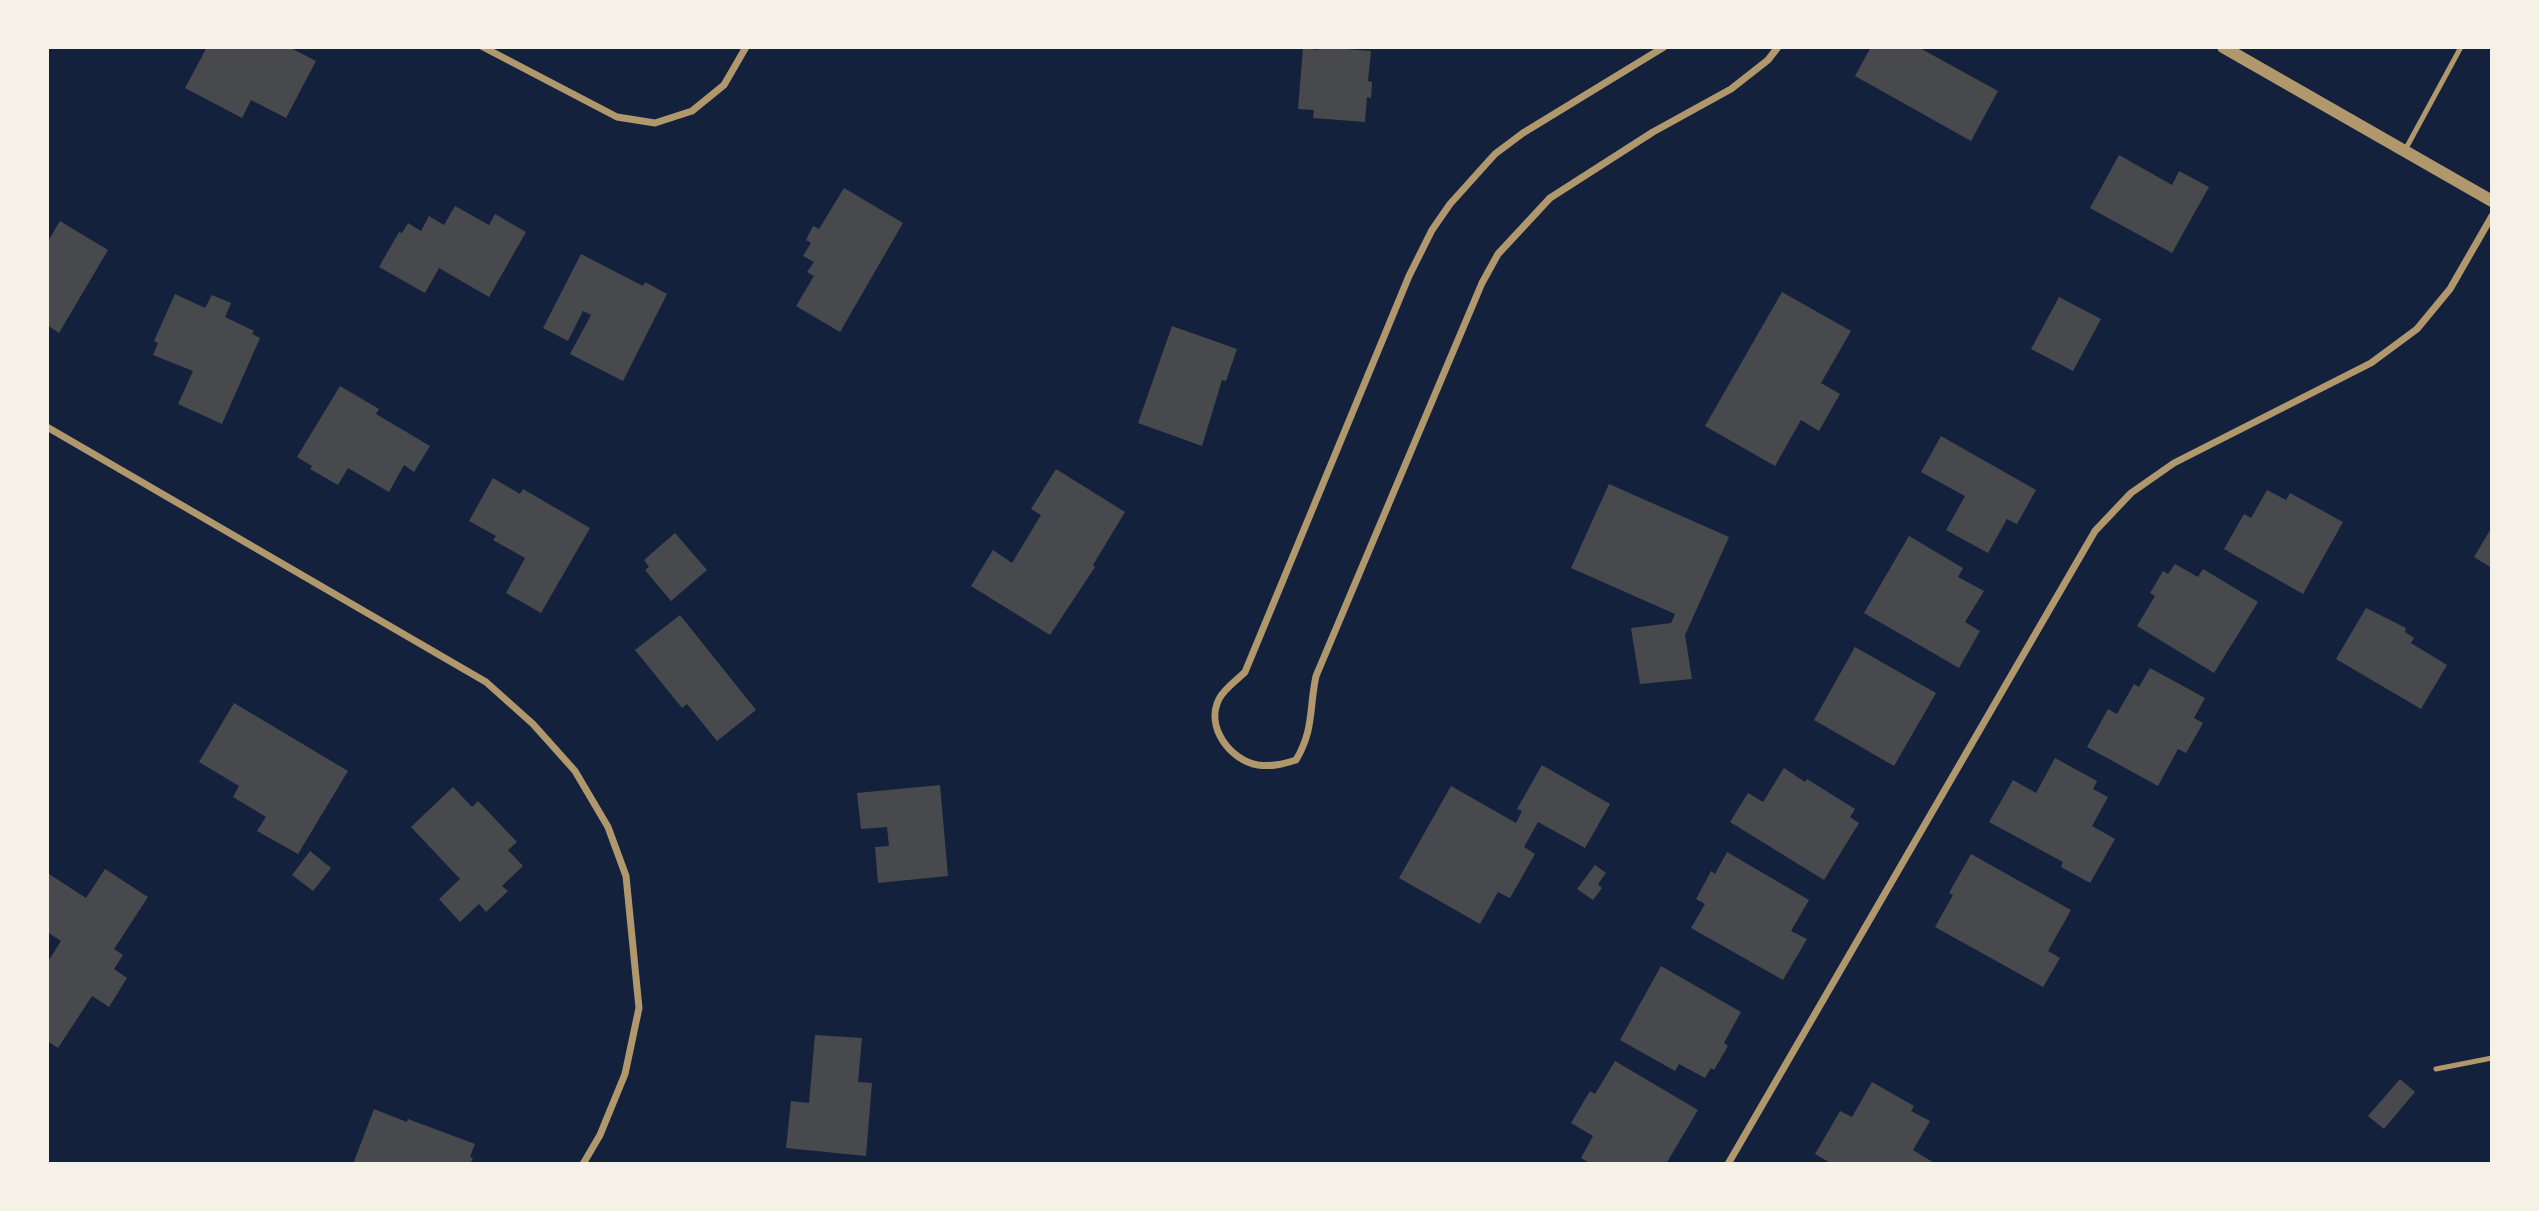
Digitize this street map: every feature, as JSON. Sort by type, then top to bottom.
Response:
[{"type":"street","points":[[483,47],[617,117],[655,123],[692,111],[724,85],[746,47]]},
{"type":"street","points":[[1664,47],[1523,133],[1495,154],[1457,196],[1432,230],[1404,289],[1245,671],[1218,700],[1216,722],[1221,741],[1236,756],[1256,765],[1275,766],[1296,760],[1306,743],[1311,726],[1311,702],[1316,676],[1482,282],[1498,254],[1550,198],[1653,132],[1731,89],[1768,60],[1778,47]]},
{"type":"street","points":[[2224,47],[2492,201]]},
{"type":"street","points":[[1728,1164],[2095,531],[2131,493],[2174,463],[2371,363],[2417,329],[2450,289],[2492,216]]},
{"type":"street","points":[[47,427],[486,682],[533,724],[575,771],[608,827],[626,876],[639,1008],[625,1074],[600,1135],[583,1164]]},
{"type":"lane","points":[[2404,152],[2461,47]]},
{"type":"lane","points":[[2437,1069],[2492,1058]]},
{"type":"building","points":[[207,47],[289,47],[316,61],[286,118],[251,100],[242,118],[185,88]]},
{"type":"building","points":[[1319,47],[1371,51],[1368,81],[1372,82],[1371,98],[1367,97],[1365,122],[1313,118],[1314,110],[1298,109],[1303,48],[1319,50]]},
{"type":"building","points":[[1871,47],[1918,47],[1998,91],[1971,141],[1855,76]]},
{"type":"building","points":[[2119,155],[2172,185],[2179,171],[2209,187],[2172,253],[2090,208]]},
{"type":"building","points":[[844,188],[903,223],[840,332],[796,306],[814,276],[807,272],[814,262],[803,256],[811,243],[806,240],[813,226],[819,229]]},
{"type":"building","points":[[455,206],[489,225],[495,214],[526,232],[489,297],[439,268],[425,293],[379,267],[399,232],[402,233],[408,223],[421,231],[429,216],[444,225]]},
{"type":"building","points":[[60,221],[108,250],[59,333],[47,325],[47,243]]},
{"type":"building","points":[[581,254],[643,286],[645,282],[667,294],[623,381],[570,354],[591,315],[583,311],[568,341],[543,328]]},
{"type":"building","points":[[1782,292],[1851,331],[1821,383],[1840,394],[1819,431],[1801,420],[1775,466],[1705,426]]},
{"type":"building","points":[[175,294],[205,308],[212,295],[231,303],[225,317],[254,331],[252,334],[260,338],[222,424],[178,404],[193,371],[153,355],[158,343],[154,341]]},
{"type":"building","points":[[2059,297],[2101,319],[2073,371],[2031,349]]},
{"type":"building","points":[[1172,326],[1237,349],[1226,381],[1222,380],[1202,446],[1138,423]]},
{"type":"building","points":[[340,386],[379,409],[376,414],[430,446],[414,472],[404,465],[389,492],[348,468],[338,485],[310,469],[312,466],[297,457]]},
{"type":"building","points":[[1941,436],[2036,490],[2017,524],[2007,519],[1988,553],[1946,530],[1965,496],[1921,472]]},
{"type":"building","points":[[1056,469],[1125,512],[1093,565],[1095,567],[1050,635],[971,586],[993,550],[1012,563],[1041,515],[1031,509]]},
{"type":"building","points":[[493,478],[520,494],[523,489],[590,528],[541,613],[506,593],[525,558],[493,540],[496,536],[469,521]]},
{"type":"building","points":[[1609,484],[1729,537],[1685,635],[1692,679],[1640,684],[1631,628],[1671,623],[1675,614],[1571,568]]},
{"type":"building","points":[[2267,490],[2286,500],[2290,493],[2343,522],[2303,594],[2224,549],[2244,514],[2251,518]]},
{"type":"building","points":[[2492,527],[2492,568],[2474,557]]},
{"type":"building","points":[[675,533],[707,570],[671,601],[645,570],[649,567],[644,560]]},
{"type":"building","points":[[1909,536],[1963,568],[1958,577],[1984,591],[1965,622],[1980,631],[1959,668],[1864,613]]},
{"type":"building","points":[[2175,564],[2198,577],[2203,569],[2258,602],[2214,673],[2137,626],[2155,596],[2150,593],[2163,571],[2168,574]]},
{"type":"building","points":[[2366,608],[2406,628],[2405,632],[2414,638],[2411,643],[2447,665],[2421,709],[2336,659]]},
{"type":"building","points":[[680,615],[756,710],[717,741],[687,704],[682,708],[635,650]]},
{"type":"building","points":[[1855,647],[1936,693],[1894,766],[1814,720]]},
{"type":"building","points":[[2150,668],[2205,698],[2194,718],[2203,723],[2186,753],[2178,749],[2158,786],[2087,747],[2108,709],[2117,714],[2134,684],[2139,687]]},
{"type":"building","points":[[234,703],[348,771],[298,854],[257,831],[266,817],[233,797],[239,786],[199,762]]},
{"type":"building","points":[[2055,758],[2097,781],[2093,789],[2108,797],[2092,826],[2115,839],[2090,883],[2061,867],[2063,862],[1989,822],[2013,780],[2036,793]]},
{"type":"building","points":[[1542,765],[1610,804],[1585,848],[1538,822],[1524,847],[1535,854],[1510,898],[1498,892],[1480,924],[1399,878],[1451,786],[1516,823],[1522,811],[1517,809]]},
{"type":"building","points":[[1784,768],[1855,809],[1850,817],[1859,823],[1824,880],[1730,822],[1748,793],[1763,802]]},
{"type":"building","points":[[940,785],[948,876],[878,883],[875,847],[889,846],[887,827],[861,829],[857,793]]},
{"type":"building","points":[[453,787],[472,807],[478,801],[517,842],[508,850],[523,866],[502,886],[508,891],[486,912],[479,904],[460,922],[439,899],[460,879],[411,827]]},
{"type":"building","points":[[310,851],[331,868],[313,891],[292,875]]},
{"type":"building","points":[[1727,852],[1809,900],[1791,931],[1807,939],[1783,980],[1691,928],[1705,904],[1696,899],[1711,871],[1715,874]]},
{"type":"building","points":[[1971,854],[2071,910],[2048,951],[2060,958],[2043,987],[1935,927],[1953,895],[1949,893]]},
{"type":"building","points":[[1595,865],[1606,873],[1598,884],[1602,888],[1593,900],[1577,889]]},
{"type":"building","points":[[105,869],[148,897],[114,949],[123,955],[114,969],[127,978],[109,1007],[92,996],[58,1048],[47,1041],[47,963],[61,941],[47,932],[47,877],[49,874],[86,898]]},
{"type":"building","points":[[1661,966],[1741,1012],[1724,1043],[1728,1046],[1714,1070],[1711,1068],[1705,1078],[1679,1064],[1675,1071],[1620,1040]]},
{"type":"building","points":[[815,1035],[862,1038],[858,1082],[872,1083],[866,1156],[786,1148],[791,1101],[809,1103]]},
{"type":"building","points":[[1615,1061],[1698,1110],[1666,1164],[1591,1164],[1581,1158],[1593,1136],[1571,1123],[1590,1091],[1595,1094]]},
{"type":"building","points":[[2400,1079],[2415,1092],[2384,1129],[2368,1116]]},
{"type":"building","points":[[1872,1082],[1914,1106],[1911,1111],[1930,1121],[1913,1150],[1936,1164],[1832,1164],[1815,1154],[1840,1111],[1852,1117]]},
{"type":"building","points":[[374,1109],[475,1144],[470,1164],[353,1164]]}]
